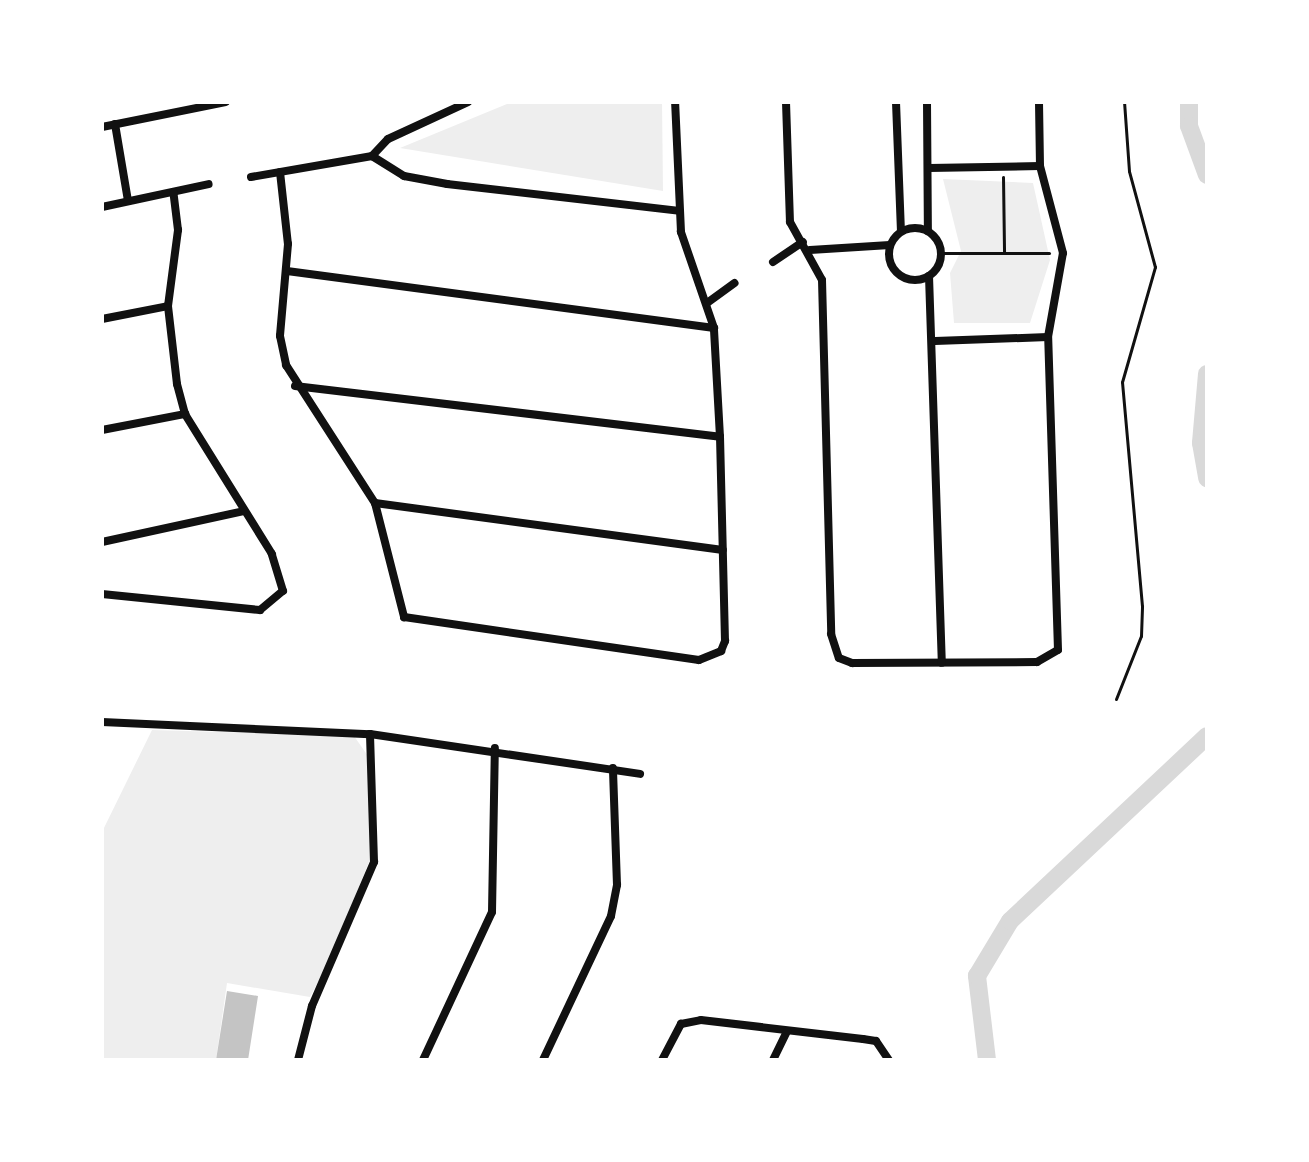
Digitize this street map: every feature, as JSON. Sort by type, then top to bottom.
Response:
[{"type":"street","points":[[102,127],[197,105],[226,102]]},
{"type":"street","points":[[251,177],[372,156],[388,139],[468,102]]},
{"type":"street","points":[[280,172],[287,271],[280,336],[295,386],[375,503],[397,607],[433,624],[712,657],[725,641],[714,328],[687,257],[679,211],[675,102]]},
{"type":"street","points":[[786,102],[787,207],[822,280],[834,651],[852,663],[1037,662],[1058,650],[1048,337],[1063,253],[1040,166],[1039,102]]},
{"type":"street","points":[[810,250],[890,245],[901,231],[896,102]]},
{"type":"street","points":[[927,102],[928,231],[941,253],[929,276],[935,341],[942,663]]},
{"type":"street","points":[[115,124],[128,201]]},
{"type":"street","points":[[372,156],[404,176],[447,184],[679,211]]},
{"type":"street","points":[[929,168],[1040,166]]},
{"type":"street","points":[[102,207],[209,184]]},
{"type":"street","points":[[102,594],[270,608],[283,591],[282,578],[185,414],[168,306],[178,230],[173,192]]},
{"type":"street","points":[[901,231],[928,231]]},
{"type":"street","points":[[773,262],[803,242]]},
{"type":"street","points":[[890,245],[899,275],[929,276]]},
{"type":"street","points":[[287,271],[714,328]]},
{"type":"street","points":[[707,303],[735,283]]},
{"type":"street","points":[[102,319],[168,306]]},
{"type":"street","points":[[935,341],[1048,337]]},
{"type":"street","points":[[295,386],[720,437]]},
{"type":"street","points":[[102,430],[185,414]]},
{"type":"street","points":[[375,503],[723,550]]},
{"type":"street","points":[[102,542],[244,511]]},
{"type":"street","points":[[102,722],[370,734],[495,748],[640,774]]},
{"type":"street","points":[[298,1060],[312,1006],[374,862],[370,734]]},
{"type":"street","points":[[423,1060],[492,912],[495,748]]},
{"type":"street","points":[[543,1060],[611,916],[617,885],[613,768]]},
{"type":"street","points":[[662,1060],[675,1030],[689,1020],[876,1041],[889,1060]]},
{"type":"street","points":[[773,1060],[787,1031]]},
{"type":"path","points":[[1116,699],[1141,636],[1142,606],[1122,382],[1155,267],[1129,171],[1124,102]]},
{"type":"path","points":[[1003,166],[1004,253]]},
{"type":"path","points":[[941,253],[1063,253]]},
{"type":"shaded area","points":[[512,102],[662,102],[663,191],[400,148]]},
{"type":"shaded area","points":[[943,179],[1033,183],[1050,260],[1030,323],[954,323],[950,273],[961,251]]},
{"type":"shaded area","points":[[152,730],[354,736],[368,756],[371,857],[328,963],[310,997],[227,983],[216,1060],[102,1060],[102,832]]},
{"type":"building","points":[[227,991],[258,996],[248,1060],[216,1060]]},
{"type":"waterway","points":[[1189,102],[1189,126],[1207,175]]},
{"type":"waterway","points":[[1207,374],[1201,443],[1207,478]]},
{"type":"waterway","points":[[987,1060],[977,976],[1010,921],[1207,736]]}]
